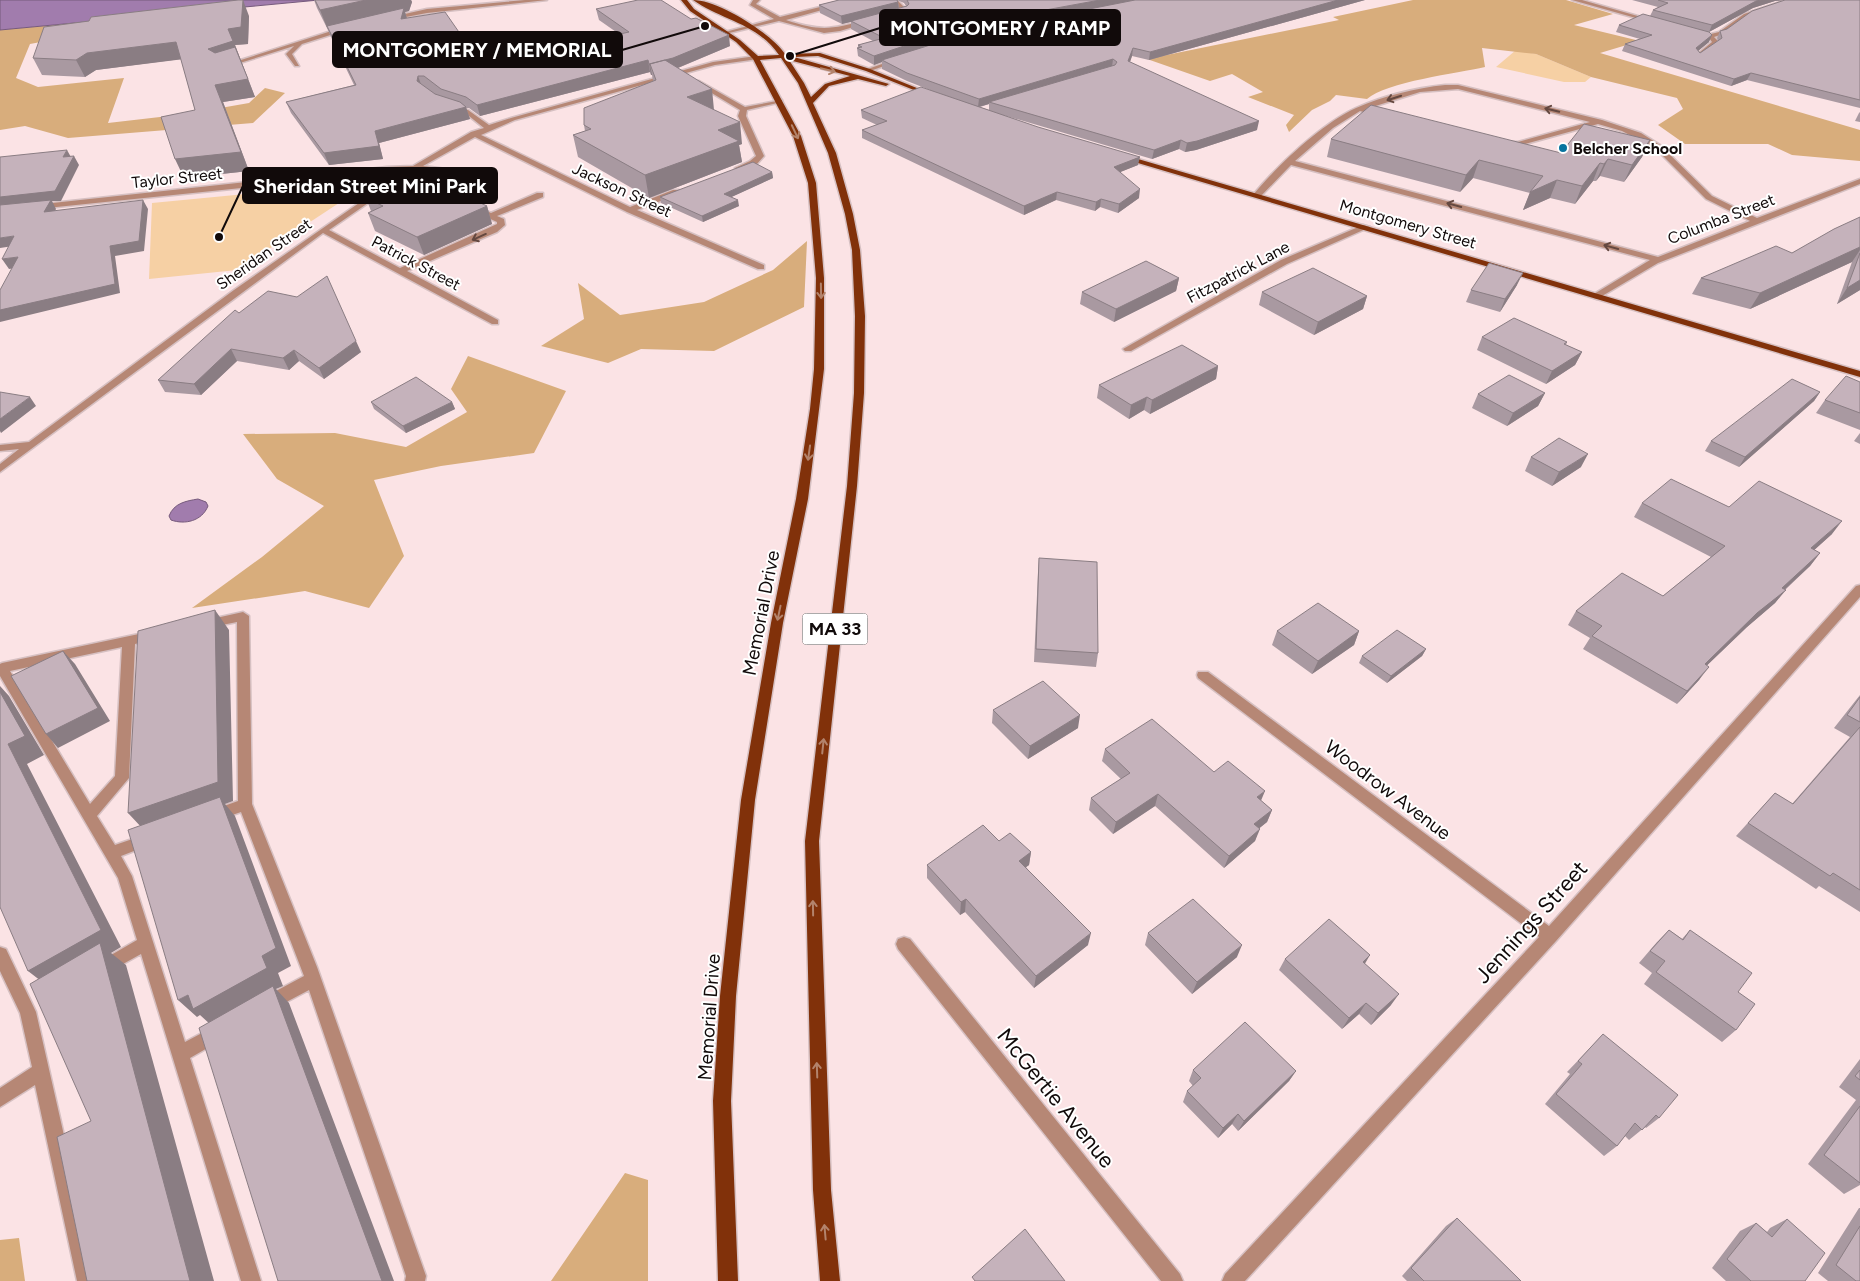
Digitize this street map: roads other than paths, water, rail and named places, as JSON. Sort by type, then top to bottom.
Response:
[{"type":"main road","name":"Memorial Drive","points":[[684,0],[699,15],[727,33],[756,58],[798,136],[812,183],[820,278],[819,370],[802,499],[758,730],[738,889],[722,1101],[728,1281]]},
{"type":"main road","name":"MA 33","points":[[696,0],[752,27],[776,46],[801,82],[811,101],[832,153],[849,214],[856,250],[860,316],[859,394],[852,486],[812,841],[817,1075],[822,1190],[830,1281]]},
{"type":"main road","points":[[699,15],[720,10]]},
{"type":"main road","points":[[756,58],[782,56],[818,54],[850,63],[940,99],[813,66],[782,56]]},
{"type":"main road","points":[[811,101],[828,86],[858,77]]},
{"type":"main road","name":"Montgomery Street","points":[[1117,154],[1860,374]]},
{"type":"street","points":[[383,20],[427,11],[544,0]]},
{"type":"street","points":[[757,0],[752,4],[754,6],[781,19],[826,32],[878,20]]},
{"type":"street","points":[[727,33],[855,0]]},
{"type":"street","points":[[888,17],[904,12],[903,7],[894,0]]},
{"type":"street","points":[[1575,0],[1663,24]]},
{"type":"street","points":[[1700,34],[1709,36],[1721,33],[1746,15],[1792,0]]},
{"type":"street","points":[[220,67],[354,27]]},
{"type":"street","points":[[1697,56],[1716,42],[1709,36]]},
{"type":"street","points":[[297,65],[289,54],[293,48],[311,39]]},
{"type":"street","name":"Sheridan Street","points":[[0,469],[222,301],[323,230],[407,178],[417,168],[474,134],[487,127],[654,80],[735,67],[756,58]]},
{"type":"street","points":[[868,70],[903,58]]},
{"type":"street","points":[[682,74],[744,109],[780,101]]},
{"type":"street","points":[[1257,195],[1290,162],[1344,116],[1359,109],[1412,92],[1444,86],[1458,87],[1599,122],[1625,129],[1654,141],[1696,187],[1725,207],[1756,221]]},
{"type":"street","points":[[442,103],[466,111],[487,127]]},
{"type":"street","points":[[735,170],[753,163],[760,156],[742,116],[744,109]]},
{"type":"street","points":[[1359,109],[1388,116]]},
{"type":"street","points":[[1494,143],[1518,144],[1599,122]]},
{"type":"street","name":"Jackson Street","points":[[474,134],[630,210],[761,266]]},
{"type":"street","points":[[1290,162],[1659,260]]},
{"type":"street","name":"Taylor Street","points":[[32,208],[387,169],[417,168],[469,174]]},
{"type":"street","name":"Columba Street","points":[[1597,296],[1659,260],[1860,181]]},
{"type":"street","points":[[630,210],[682,190]]},
{"type":"street","points":[[491,216],[540,195]]},
{"type":"street","points":[[400,271],[494,230],[501,225],[501,221],[464,204]]},
{"type":"street","name":"Fitzpatrick Lane","points":[[1128,349],[1284,262],[1366,227]]},
{"type":"street","name":"Patrick Street","points":[[323,230],[495,322]]},
{"type":"street","points":[[0,448],[31,445]]},
{"type":"street","name":"Jennings Street","points":[[1232,1281],[1550,936],[1860,589]]},
{"type":"street","points":[[196,626],[243,616],[245,804],[313,979],[413,1266],[416,1276],[415,1281]]},
{"type":"street","points":[[167,633],[1,669],[125,876],[251,1281]]},
{"type":"street","points":[[89,815],[122,778],[129,641]]},
{"type":"street","name":"Woodrow Avenue","points":[[1203,675],[1550,936]]},
{"type":"street","points":[[200,820],[245,804]]},
{"type":"street","points":[[111,853],[165,833]]},
{"type":"street","points":[[95,972],[146,943]]},
{"type":"street","name":"McGertie Avenue","points":[[904,944],[1174,1281]]},
{"type":"street","points":[[0,954],[28,1012],[87,1281]]},
{"type":"street","points":[[255,1012],[313,979]]},
{"type":"street","points":[[28,1012],[45,1002]]},
{"type":"street","points":[[180,1054],[230,1026]]},
{"type":"street","points":[[0,1098],[40,1071]]},
{"type":"place","name":"MONTGOMERY / MEMORIAL","points":[[705,26]]},
{"type":"place","name":"MONTGOMERY / RAMP","points":[[790,56]]},
{"type":"place","name":"Belcher School","points":[[1563,148]]},
{"type":"place","name":"Sheridan Street Mini Park","points":[[219,237]]}]
